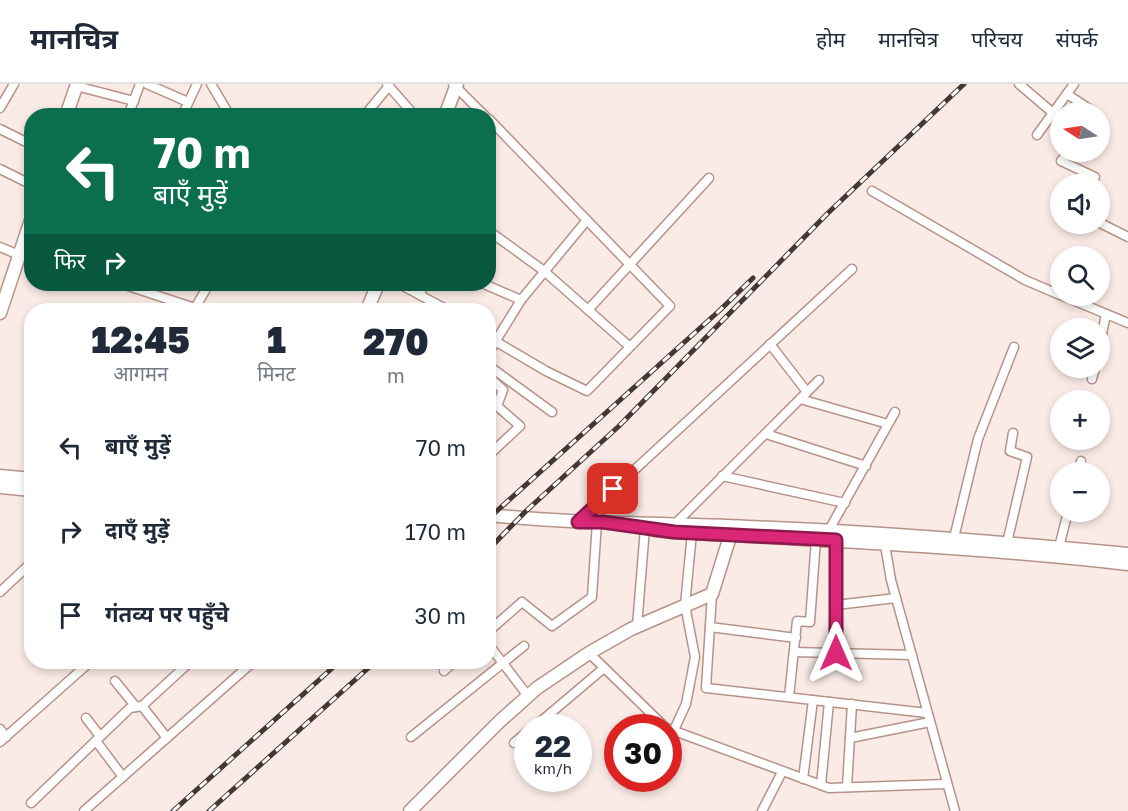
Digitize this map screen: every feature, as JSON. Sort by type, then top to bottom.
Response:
[{"type":"main road","points":[[448,108],[455,85]]},
{"type":"main road","points":[[68,108],[74,86]]},
{"type":"main road","points":[[0,313],[24,240]]},
{"type":"main road","points":[[0,476],[24,478]]},
{"type":"main road","points":[[0,488],[24,490]]},
{"type":"main road","points":[[496,516],[578,522],[676,523],[816,539],[832,535]]},
{"type":"main road","points":[[600,522],[692,533],[732,530],[953,543],[1128,564]]},
{"type":"main road","points":[[410,811],[528,696],[589,653],[637,626],[712,594],[732,530]]},
{"type":"main road","points":[[953,543],[1007,543],[1128,554]]},
{"type":"street","points":[[0,108],[14,84]]},
{"type":"street","points":[[131,108],[140,84]]},
{"type":"street","points":[[147,84],[188,102]]},
{"type":"street","points":[[185,108],[197,84]]},
{"type":"street","points":[[222,84],[213,88],[225,108]]},
{"type":"street","points":[[1019,84],[1050,110]]},
{"type":"street","points":[[1061,102],[1074,84]]},
{"type":"street","points":[[370,108],[388,85],[408,108]]},
{"type":"street","points":[[455,85],[477,108]]},
{"type":"street","points":[[74,86],[134,101]]},
{"type":"street","points":[[1067,94],[1079,102]]},
{"type":"street","points":[[1038,135],[1050,117]]},
{"type":"street","points":[[496,126],[670,306],[587,391],[546,371],[496,341]]},
{"type":"street","points":[[0,129],[24,141]]},
{"type":"street","points":[[1063,162],[1089,174]]},
{"type":"street","points":[[0,169],[24,181]]},
{"type":"street","points":[[588,310],[709,178]]},
{"type":"street","points":[[872,191],[1025,280],[1050,290]]},
{"type":"street","points":[[496,338],[521,300],[587,220]]},
{"type":"street","points":[[1110,228],[1128,237]]},
{"type":"street","points":[[496,236],[544,271],[629,346]]},
{"type":"street","points":[[0,247],[19,255]]},
{"type":"street","points":[[578,522],[852,269]]},
{"type":"street","points":[[496,289],[521,300]]},
{"type":"street","points":[[151,291],[182,303]]},
{"type":"street","points":[[412,291],[435,303]]},
{"type":"street","points":[[420,295],[421,291]]},
{"type":"street","points":[[1087,306],[1128,323]]},
{"type":"street","points":[[1105,318],[1106,314]]},
{"type":"street","points":[[770,344],[807,392]]},
{"type":"street","points":[[953,543],[978,439],[1014,347]]},
{"type":"street","points":[[496,371],[552,412]]},
{"type":"street","points":[[676,523],[819,380]]},
{"type":"street","points":[[496,384],[503,390],[497,406],[520,426],[496,448]]},
{"type":"street","points":[[800,399],[888,424]]},
{"type":"street","points":[[836,653],[832,535],[845,503],[895,412]]},
{"type":"street","points":[[1007,543],[1027,457],[1010,451],[1013,433]]},
{"type":"street","points":[[766,434],[866,466]]},
{"type":"street","points":[[722,476],[845,503]]},
{"type":"street","points":[[496,625],[522,602],[552,626],[592,597],[600,522]]},
{"type":"street","points":[[1059,548],[1066,522]]},
{"type":"street","points":[[637,626],[645,528]]},
{"type":"street","points":[[680,714],[686,704],[695,657],[685,605],[692,533]]},
{"type":"street","points":[[884,538],[896,598],[955,811]]},
{"type":"street","points":[[789,697],[797,621],[810,622],[816,539]]},
{"type":"street","points":[[0,592],[24,570]]},
{"type":"street","points":[[712,594],[706,688],[927,712]]},
{"type":"street","points":[[836,605],[896,598]]},
{"type":"street","points":[[710,627],[796,638]]},
{"type":"street","points":[[496,669],[524,646]]},
{"type":"street","points":[[794,652],[912,655]]},
{"type":"street","points":[[589,653],[654,714]]},
{"type":"street","points":[[496,654],[528,696]]},
{"type":"street","points":[[549,714],[604,668]]},
{"type":"street","points":[[0,729],[3,739],[82,669]]},
{"type":"street","points":[[31,803],[129,708],[139,706],[182,669]]},
{"type":"street","points":[[84,811],[245,669]]},
{"type":"street","points":[[411,737],[496,669]]},
{"type":"street","points":[[115,681],[167,738]]},
{"type":"street","points":[[803,779],[813,700]]},
{"type":"street","points":[[820,785],[829,702]]},
{"type":"street","points":[[847,787],[852,704]]},
{"type":"street","points":[[86,718],[123,777]]},
{"type":"street","points":[[850,738],[930,722]]},
{"type":"street","points":[[682,734],[828,788],[946,784]]},
{"type":"street","points":[[762,811],[782,772]]},
{"type":"railway","points":[[496,542],[526,511],[619,426],[828,213],[964,84]]},
{"type":"railway","points":[[496,512],[753,278]]},
{"type":"railway","points":[[173,811],[331,669]]},
{"type":"railway","points":[[209,811],[367,669]]},
{"type":"route","points":[[613,489],[578,522],[603,522],[674,532],[836,540],[836,653]]}]
